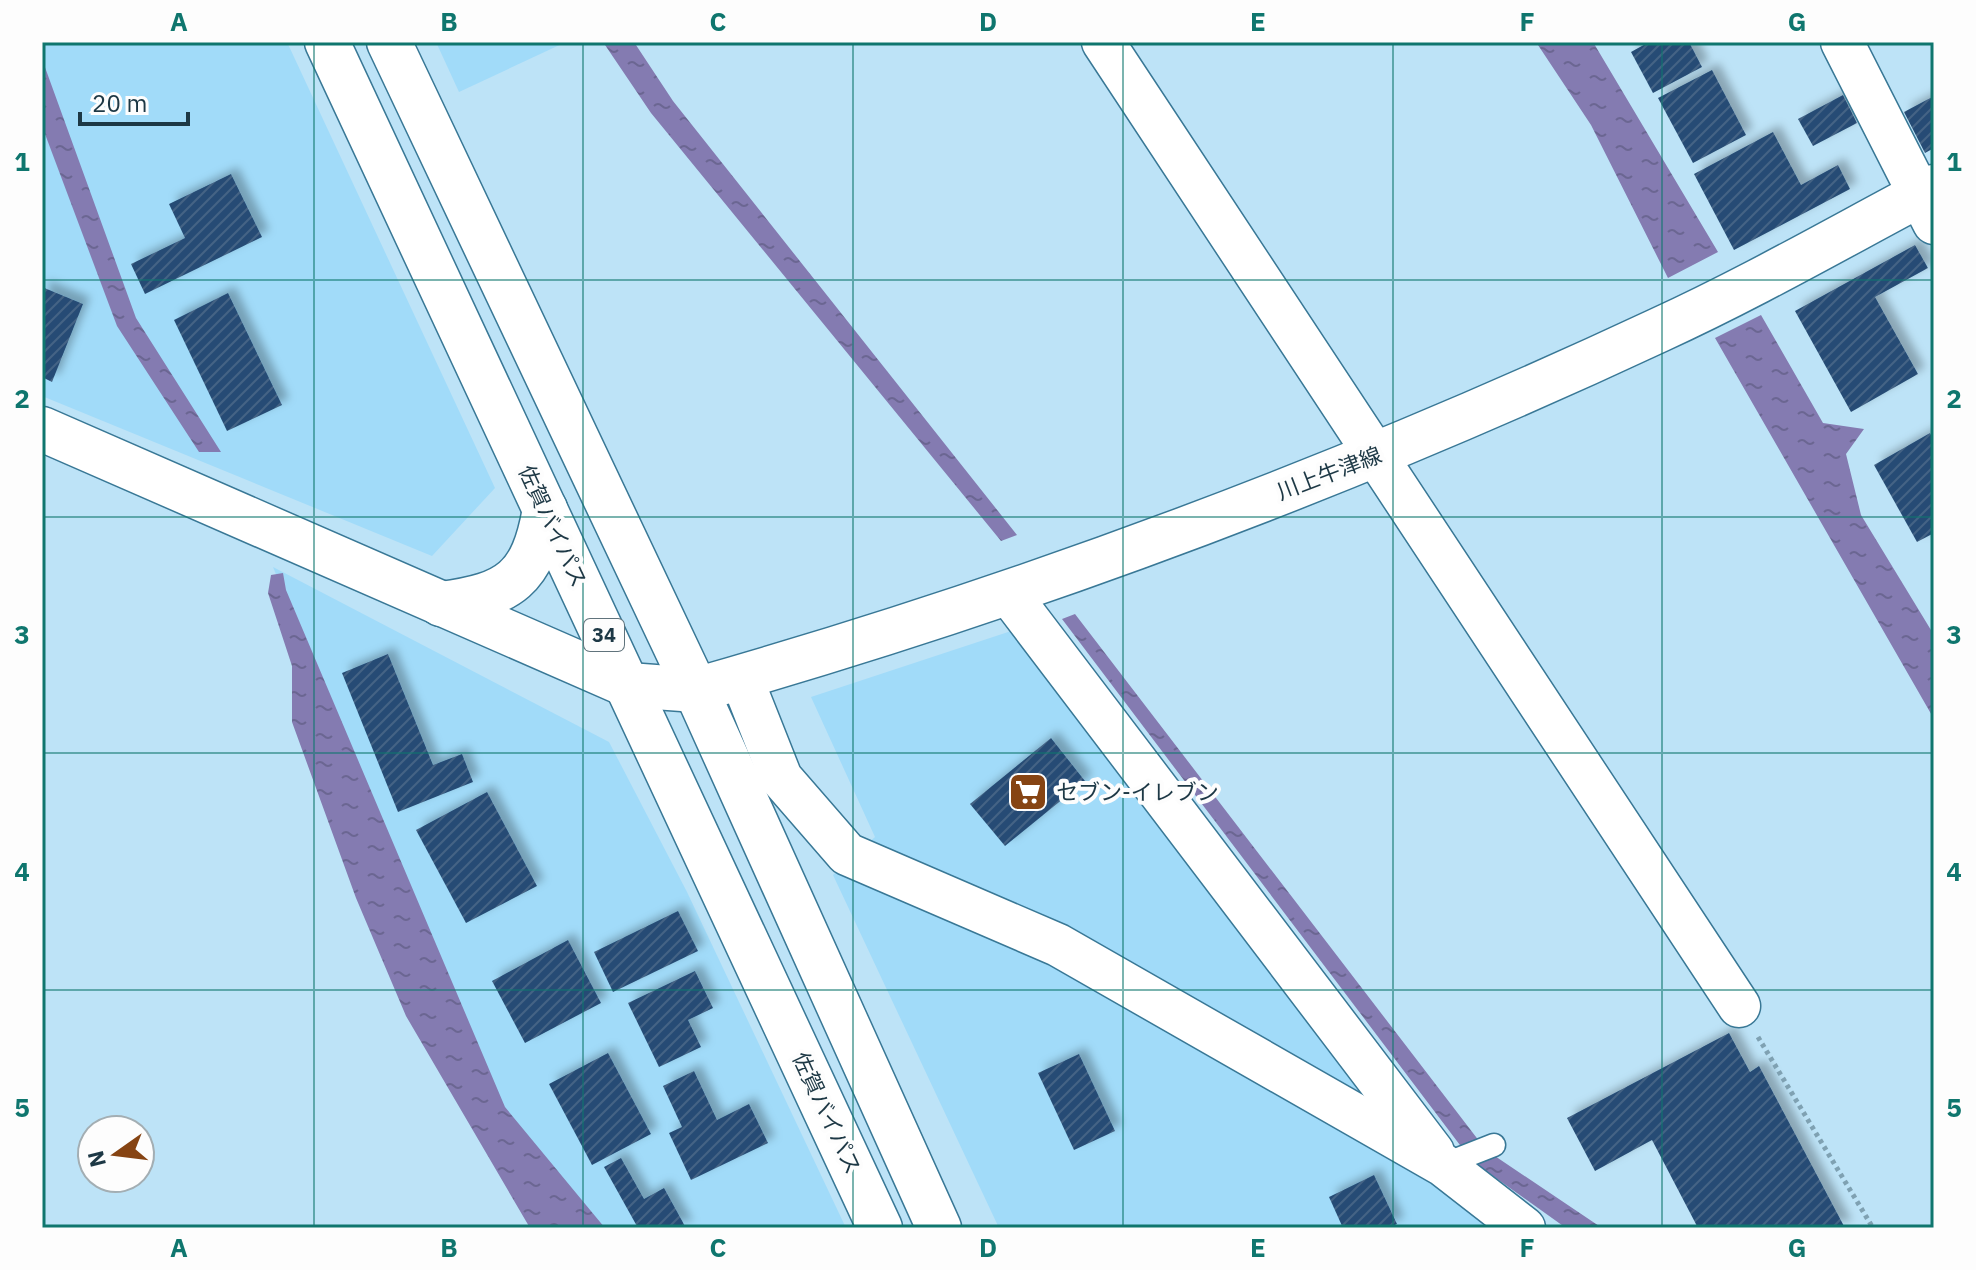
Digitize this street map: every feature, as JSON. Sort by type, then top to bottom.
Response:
[{"type":"main road","name":"佐賀バイパス","points":[[327,42],[880,1228]]},
{"type":"main road","points":[[389,42],[696,690],[939,1228]]},
{"type":"main road","name":"川上牛津線","points":[[696,690],[1009,594],[1378,455],[1661,329],[1929,202]]},
{"type":"main road","points":[[42,429],[628,685],[696,690]]},
{"type":"main road","points":[[441,604],[478,599],[518,579],[539,543],[545,509]]},
{"type":"street","points":[[1103,42],[1739,1006]]},
{"type":"street","points":[[1842,42],[1929,202]]},
{"type":"street","points":[[1009,594],[1443,1165]]},
{"type":"street","points":[[741,677],[781,778],[847,854],[1058,945],[1443,1165],[1524,1228]]},
{"type":"lane","points":[[1443,1165],[1494,1145]]},
{"type":"path","points":[[1739,1006],[1873,1228]]},
{"type":"shaded area","points":[[42,42],[287,42],[495,488],[432,556],[42,396]]},
{"type":"shaded area","points":[[436,42],[566,42],[459,92]]},
{"type":"shaded area","points":[[273,567],[609,742],[687,892],[846,1228],[564,1228],[499,1120]]},
{"type":"shaded area","points":[[1023,627],[1496,1228],[999,1228],[833,875],[875,837],[811,697]]},
{"type":"water","points":[[603,42],[634,42],[673,101],[1017,535],[1001,541],[651,113]]},
{"type":"water","points":[[1536,42],[1593,42],[1718,252],[1668,278],[1591,125]]},
{"type":"water","points":[[42,59],[136,318],[221,452],[199,452],[117,326],[42,126]]},
{"type":"water","points":[[1761,315],[1823,423],[1864,429],[1846,454],[1861,515],[1934,635],[1934,719],[1715,338]]},
{"type":"water","points":[[283,573],[286,590],[505,1107],[605,1228],[530,1228],[406,1016],[356,898],[292,722],[292,666],[268,593],[271,575]]},
{"type":"water","points":[[1075,614],[1486,1150],[1602,1228],[1566,1228],[1472,1161],[1062,619]]},
{"type":"building","points":[[1649,42],[1689,42],[1702,67],[1653,93],[1631,52]]},
{"type":"building","points":[[1712,70],[1746,135],[1693,163],[1658,98]]},
{"type":"building","points":[[1843,95],[1857,123],[1813,146],[1798,119]]},
{"type":"building","points":[[1934,96],[1934,148],[1925,153],[1904,112]]},
{"type":"building","points":[[1773,132],[1801,185],[1838,165],[1850,189],[1734,250],[1694,174]]},
{"type":"building","points":[[231,174],[262,237],[145,294],[131,264],[185,238],[169,204]]},
{"type":"building","points":[[1915,245],[1928,268],[1875,297],[1918,374],[1851,412],[1795,311]]},
{"type":"building","points":[[42,287],[83,304],[52,382],[42,377]]},
{"type":"building","points":[[228,293],[282,405],[227,431],[174,320]]},
{"type":"building","points":[[1930,433],[1934,440],[1934,533],[1917,542],[1874,465]]},
{"type":"building","points":[[388,654],[433,765],[462,754],[473,782],[398,812],[342,673]]},
{"type":"building","name":"セブン-イレブン","points":[[1051,738],[1085,781],[1005,846],[970,804]]},
{"type":"building","points":[[487,792],[537,886],[466,923],[416,830]]},
{"type":"building","points":[[678,911],[698,951],[613,992],[594,952]]},
{"type":"building","points":[[568,940],[601,1003],[525,1043],[492,981]]},
{"type":"building","points":[[695,971],[713,1008],[688,1020],[701,1047],[659,1067],[628,1003]]},
{"type":"building","points":[[1729,1033],[1750,1072],[1759,1066],[1845,1228],[1698,1228],[1652,1140],[1595,1171],[1567,1118]]},
{"type":"building","points":[[608,1053],[651,1134],[592,1165],[549,1084]]},
{"type":"building","points":[[1079,1054],[1115,1131],[1074,1150],[1038,1073]]},
{"type":"building","points":[[694,1071],[717,1120],[749,1104],[768,1143],[691,1180],[669,1133],[682,1127],[663,1086]]},
{"type":"building","points":[[621,1158],[644,1199],[664,1188],[686,1228],[638,1228],[604,1167]]},
{"type":"building","points":[[1374,1175],[1397,1224],[1388,1228],[1343,1228],[1329,1197]]},
{"type":"place","name":"セブン-イレブン","points":[[1028,792]]}]
